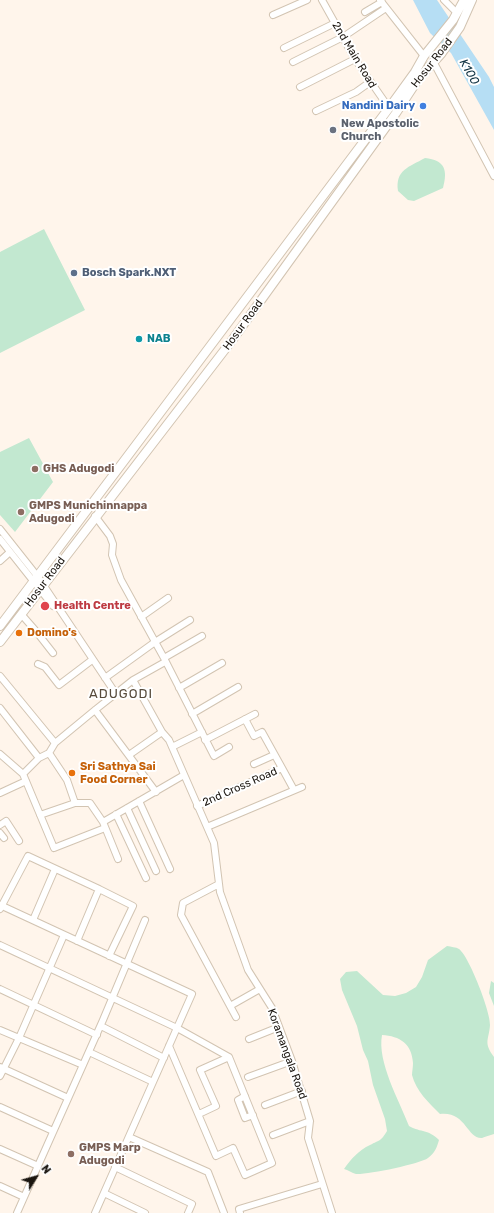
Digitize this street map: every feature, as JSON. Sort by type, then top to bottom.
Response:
[{"type":"main road","name":"Hosur Road","points":[[0,626],[389,108],[415,72],[424,56],[457,13],[464,0]]},
{"type":"main road","name":"Hosur Road","points":[[0,642],[95,516],[233,339],[396,113],[419,78],[434,63],[460,27],[472,0]]},
{"type":"street","points":[[273,16],[307,0]]},
{"type":"street","name":"2nd Main Road","points":[[322,0],[355,59],[389,108]]},
{"type":"street","points":[[444,0],[457,13]]},
{"type":"street","points":[[365,12],[381,1],[424,56]]},
{"type":"street","points":[[293,62],[343,37],[386,8]]},
{"type":"street","points":[[284,48],[335,23]]},
{"type":"street","points":[[300,87],[355,59]]},
{"type":"street","points":[[434,63],[494,176]]},
{"type":"street","points":[[316,111],[356,92],[370,82]]},
{"type":"street","points":[[95,516],[110,536],[113,544],[112,555],[121,580],[214,756],[229,747]]},
{"type":"street","points":[[0,529],[36,579],[55,609],[59,610],[116,694]]},
{"type":"street","points":[[0,539],[10,552],[36,579]]},
{"type":"street","points":[[0,561],[10,552]]},
{"type":"street","points":[[140,616],[168,598]]},
{"type":"street","points":[[21,614],[53,653]]},
{"type":"street","points":[[105,678],[155,642],[190,620]]},
{"type":"street","points":[[23,774],[38,758],[49,753],[55,743],[133,680],[202,636]]},
{"type":"street","points":[[38,664],[45,667],[59,685],[92,660]]},
{"type":"street","points":[[179,688],[222,663]]},
{"type":"street","points":[[0,676],[55,743]]},
{"type":"street","name":"Koramangala Road","points":[[133,680],[172,747],[214,843],[220,892],[248,970],[272,1008],[292,1061],[310,1121],[308,1138],[332,1213]]},
{"type":"street","points":[[192,714],[238,687]]},
{"type":"street","points":[[0,708],[38,758]]},
{"type":"street","points":[[95,710],[156,792]]},
{"type":"street","points":[[205,740],[255,714]]},
{"type":"street","points":[[245,719],[254,736],[262,732],[282,768]]},
{"type":"street","points":[[129,755],[162,732]]},
{"type":"street","points":[[172,747],[202,732]]},
{"type":"street","points":[[49,753],[67,780],[75,803]]},
{"type":"street","points":[[0,754],[23,774],[54,848],[104,825],[116,814],[184,775]]},
{"type":"street","points":[[254,764],[274,755]]},
{"type":"street","name":"2nd Cross Road","points":[[197,806],[282,768],[294,790]]},
{"type":"street","points":[[0,793],[26,780]]},
{"type":"street","points":[[207,828],[302,787]]},
{"type":"street","points":[[139,801],[170,869]]},
{"type":"street","points":[[40,815],[75,803],[90,803],[104,825],[118,859]]},
{"type":"street","points":[[127,808],[156,871]]},
{"type":"street","points":[[116,814],[146,878]]},
{"type":"street","points":[[0,824],[6,821],[19,841]]},
{"type":"street","points":[[95,1213],[192,994],[128,963],[109,956],[33,920],[0,907],[28,856],[133,906],[109,956]]},
{"type":"street","points":[[33,920],[55,869]]},
{"type":"street","points":[[219,884],[183,903],[181,915],[236,1017]]},
{"type":"street","points":[[77,941],[99,889]]},
{"type":"street","points":[[17,1213],[128,963],[145,920]]},
{"type":"street","points":[[0,1076],[2,1068],[34,1005],[64,935]]},
{"type":"street","points":[[0,945],[50,967],[177,1028],[229,1058],[272,1163],[245,1175],[233,1148],[216,1156],[169,1046]]},
{"type":"street","points":[[0,989],[96,1035]]},
{"type":"street","points":[[230,1006],[260,989]]},
{"type":"street","points":[[100,1026],[164,1058]]},
{"type":"street","points":[[249,1039],[279,1027]]},
{"type":"street","points":[[0,1030],[83,1065]]},
{"type":"street","points":[[89,1052],[153,1082]]},
{"type":"street","points":[[198,1114],[216,1106],[200,1070],[229,1058]]},
{"type":"street","points":[[248,1077],[292,1061]]},
{"type":"street","points":[[2,1068],[68,1098]]},
{"type":"street","points":[[265,1105],[302,1091]]},
{"type":"street","points":[[0,1107],[53,1131]]},
{"type":"street","points":[[273,1135],[310,1121]]},
{"type":"street","points":[[129,1137],[208,1172],[224,1213]]},
{"type":"street","points":[[0,1149],[38,1166]]},
{"type":"street","points":[[115,1167],[192,1204],[188,1213]]},
{"type":"street","points":[[240,1211],[322,1184]]},
{"type":"street","points":[[0,1186],[24,1197]]},
{"type":"street","points":[[104,1193],[145,1213]]},
{"type":"green space","points":[[425,158],[437,161],[443,167],[445,176],[443,188],[414,201],[408,200],[398,191],[399,178],[404,170]]},
{"type":"green space","points":[[44,229],[85,310],[0,353],[0,252]]},
{"type":"green space","points":[[29,438],[53,482],[15,532],[0,515],[0,452]]},
{"type":"green space","points":[[447,946],[458,948],[463,954],[479,985],[487,1009],[490,1025],[488,1044],[494,1057],[494,1134],[482,1138],[477,1137],[455,1117],[449,1114],[440,1114],[423,1096],[414,1081],[412,1075],[412,1056],[407,1046],[399,1039],[382,1035],[381,1046],[386,1069],[409,1126],[432,1134],[439,1140],[435,1150],[428,1158],[415,1163],[393,1169],[362,1174],[356,1174],[344,1169],[352,1158],[366,1147],[380,1140],[387,1131],[385,1119],[373,1085],[368,1061],[363,1050],[357,1026],[342,990],[340,979],[346,972],[357,971],[383,995],[395,996],[406,993],[416,987],[422,977],[428,960]]},
{"type":"green space","points":[[491,981],[494,983],[494,1006],[489,993]]},
{"type":"water","name":"K100","points":[[413,0],[437,0],[489,77],[494,87],[494,130],[451,53],[430,33]]},
{"type":"place","name":"Nandini Dairy","points":[[423,106]]},
{"type":"place","name":"New Apostolic Church","points":[[333,130]]},
{"type":"place","name":"Bosch Spark.NXT","points":[[74,273]]},
{"type":"place","name":"NAB","points":[[139,339]]},
{"type":"place","name":"GHS Adugodi","points":[[35,469]]},
{"type":"place","name":"GMPS Munichinnappa Adugodi","points":[[21,512]]},
{"type":"place","name":"Health Centre","points":[[45,606]]},
{"type":"place","name":"Domino's","points":[[19,633]]},
{"type":"place","name":"Sri Sathya Sai Food Corner","points":[[72,773]]},
{"type":"place","name":"GMPS Marp Adugodi","points":[[71,1154]]},
{"type":"district","name":"ADUGODI","points":[[121,694]]}]
